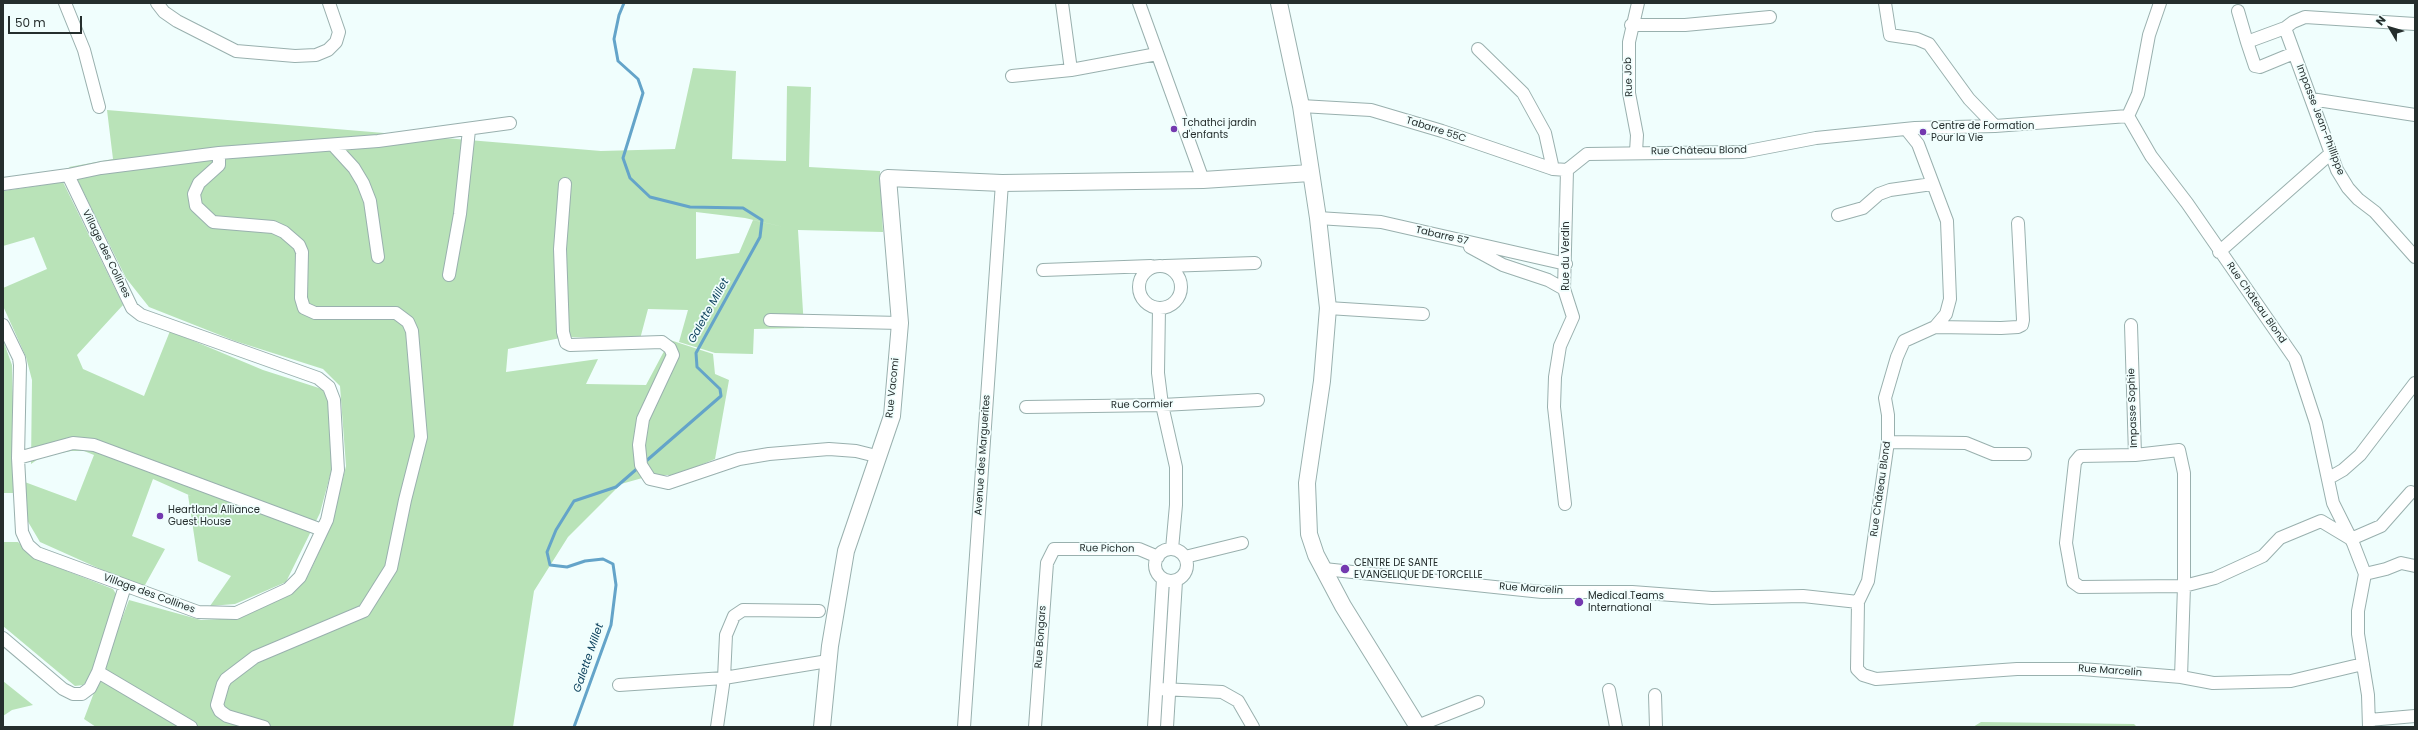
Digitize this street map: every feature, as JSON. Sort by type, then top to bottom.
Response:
[{"type":"street","points":[[65,3],[84,50],[99,107]]},
{"type":"street","points":[[157,3],[164,12],[177,21],[236,51],[295,56],[316,55],[328,50],[336,42],[339,32],[329,3]]},
{"type":"street","points":[[1062,3],[1071,70]]},
{"type":"street","points":[[1139,3],[1203,180]]},
{"type":"street","points":[[1279,3],[1301,106],[1318,218],[1328,308],[1322,381],[1307,483],[1306,508],[1309,534],[1316,555],[1343,606],[1417,727],[1478,702]]},
{"type":"street","name":"Rue Job","points":[[1636,152],[1637,136],[1629,93],[1629,42],[1631,25],[1638,3]]},
{"type":"street","points":[[1885,3],[1890,35],[1917,39],[1928,44],[1969,99],[1995,126]]},
{"type":"street","points":[[2128,116],[2138,94],[2149,35],[2160,3]]},
{"type":"street","points":[[2238,11],[2255,66],[2260,67],[2294,53]]},
{"type":"street","points":[[1631,25],[1685,25],[1770,17]]},
{"type":"street","points":[[2247,42],[2285,28],[2292,22],[2305,17],[2415,24]]},
{"type":"street","name":"Impasse Jean-Phillippe","points":[[2285,28],[2337,170],[2348,188],[2358,200],[2375,212],[2415,257]]},
{"type":"street","points":[[1478,49],[1523,93],[1545,133],[1553,169]]},
{"type":"street","points":[[1012,76],[1071,70],[1157,54]]},
{"type":"street","points":[[2311,99],[2415,114]]},
{"type":"street","name":"Tabarre 55C","points":[[1301,106],[1371,110],[1442,131],[1553,169],[1567,170]]},
{"type":"street","name":"Rue Château Blond","points":[[1567,170],[1587,154],[1636,152],[1743,152],[1816,138],[1906,129],[1995,126],[2128,116],[2151,156],[2187,203],[2219,252],[2295,358],[2316,423],[2329,478],[2333,503],[2352,539],[2365,574]]},
{"type":"street","points":[[3,184],[68,175],[101,168],[219,153],[333,145],[468,130],[510,123]]},
{"type":"street","points":[[1906,129],[1918,144],[1947,221],[1950,299],[1946,314],[1935,327]]},
{"type":"street","points":[[449,275],[460,214],[468,130]]},
{"type":"street","points":[[333,145],[354,168],[363,183],[370,201],[378,257]]},
{"type":"street","points":[[219,153],[219,164],[199,183],[194,194],[196,206],[213,222],[273,227],[284,232],[299,245],[302,252],[300,298],[304,308],[315,313],[396,314],[408,322],[412,331],[421,437],[405,500],[392,568],[364,611],[255,657],[226,679],[223,684],[217,705],[220,711],[227,716],[264,727]]},
{"type":"street","points":[[2219,252],[2331,153]]},
{"type":"street","name":"Rue du Verdin","points":[[1565,504],[1554,407],[1555,377],[1560,346],[1573,317],[1564,289],[1566,264],[1567,170]]},
{"type":"street","points":[[1002,183],[1203,180],[1310,173]]},
{"type":"street","name":"Village des Collines","points":[[3,325],[19,358],[20,365],[18,458],[22,532],[28,545],[37,553],[198,612],[236,613],[288,589],[300,577],[322,530],[335,491],[338,470],[334,400],[328,387],[318,378],[141,315],[132,308],[68,175]]},
{"type":"street","name":"Rue Vacomi","points":[[822,727],[828,661],[846,551],[876,456],[892,416],[900,323],[888,178],[1002,183]]},
{"type":"street","name":"Avenue des Marguerites","points":[[964,727],[1002,183]]},
{"type":"street","points":[[565,184],[560,249],[563,332],[566,343],[570,346],[662,342],[670,348],[673,355],[642,419],[639,445],[641,464],[650,479],[668,483],[739,459],[769,454],[829,449],[856,451],[876,456]]},
{"type":"street","points":[[1838,215],[1863,208],[1879,194],[1890,190],[1932,184]]},
{"type":"street","name":"Tabarre 57","points":[[1318,218],[1381,222],[1566,264]]},
{"type":"street","points":[[1935,327],[2001,328],[2018,327],[2022,325],[2018,223]]},
{"type":"street","points":[[1456,240],[1503,265],[1548,280],[1564,289]]},
{"type":"street","points":[[1043,270],[1255,263]]},
{"type":"street","points":[[1128,267],[1139,285],[1140,293],[1144,301],[1151,306],[1160,308],[1168,306],[1175,301],[1179,293],[1180,284],[1191,265]]},
{"type":"street","points":[[1139,285],[1143,276],[1151,266]]},
{"type":"street","points":[[1165,266],[1175,274],[1180,284]]},
{"type":"street","points":[[1160,308],[1158,341],[1162,405],[1176,467],[1176,505],[1172,549]]},
{"type":"street","points":[[1328,308],[1423,314]]},
{"type":"street","points":[[770,320],[900,323]]},
{"type":"street","name":"Impasse Sophie","points":[[2131,325],[2135,455],[2179,450],[2184,473],[2184,586],[2181,677]]},
{"type":"street","name":"Rue Château Blond","points":[[1857,669],[1858,602],[1868,581],[1888,442],[1888,415],[1885,398],[1897,357],[1904,340],[1935,327]]},
{"type":"street","points":[[2329,478],[2343,470],[2360,455],[2415,383]]},
{"type":"street","name":"Rue Cormier","points":[[1026,407],[1162,405],[1258,400]]},
{"type":"street","points":[[1888,442],[1966,443],[1993,454],[2025,454]]},
{"type":"street","points":[[18,458],[73,443],[94,445],[322,530]]},
{"type":"street","points":[[2135,455],[2080,456],[2075,462],[2066,543],[2073,582],[2080,587],[2184,586],[2216,578],[2263,556],[2280,538],[2321,521],[2352,539],[2381,526],[2411,492]]},
{"type":"street","points":[[1185,557],[1242,543]]},
{"type":"street","name":"Rue Pichon","points":[[1054,548],[1139,549],[1158,557]]},
{"type":"street","name":"Rue Bongars","points":[[1035,727],[1047,563],[1054,548]]},
{"type":"street","points":[[1154,727],[1163,579],[1156,570],[1158,557],[1165,551],[1172,549],[1181,552],[1185,557],[1187,570],[1184,575],[1176,581],[1163,579]]},
{"type":"street","points":[[2415,566],[2401,563],[2386,569],[2365,574],[2358,610],[2358,634],[2368,696],[2369,723],[2415,716]]},
{"type":"street","name":"Rue Marcelin","points":[[1324,569],[1542,592],[1632,592],[1712,598],[1803,596],[1858,602]]},
{"type":"street","points":[[1167,727],[1176,581]]},
{"type":"street","points":[[3,638],[63,689],[73,694],[82,694],[90,688],[98,672],[125,586]]},
{"type":"street","points":[[716,727],[724,678],[726,635],[729,623],[734,616],[743,610],[819,611]]},
{"type":"street","points":[[619,685],[724,678],[828,661]]},
{"type":"street","name":"Rue Marcelin","points":[[1857,669],[1863,675],[1876,679],[2017,669],[2082,668],[2181,677],[2213,683],[2291,681],[2363,664]]},
{"type":"street","points":[[98,672],[191,727]]},
{"type":"street","points":[[1157,689],[1222,692],[1238,701],[1253,727]]},
{"type":"street","points":[[1609,690],[1616,727]]},
{"type":"street","points":[[1655,695],[1656,727]]},
{"type":"green space","points":[[693,68],[736,71],[732,159],[786,161],[787,86],[811,87],[809,167],[880,171],[883,232],[798,230],[804,328],[754,329],[753,354],[715,353],[679,342],[688,310],[648,309],[640,339],[565,337],[508,349],[506,372],[598,359],[586,384],[646,385],[670,340],[713,354],[715,374],[729,380],[715,459],[676,475],[653,475],[621,484],[568,537],[534,591],[513,727],[96,727],[84,719],[129,600],[201,620],[240,618],[285,597],[308,576],[331,526],[346,466],[340,386],[323,369],[235,341],[149,307],[126,278],[77,179],[69,167],[113,159],[107,110],[601,151],[675,149]],"holes":[[[696,212],[745,218],[788,228],[753,220],[739,253],[696,259]]]},
{"type":"green space","points":[[63,182],[123,305],[77,355],[83,369],[144,396],[170,331],[263,370],[322,389],[329,398],[332,468],[320,513],[286,582],[235,604],[210,606],[231,576],[198,561],[188,495],[191,496],[153,479],[132,536],[165,549],[145,585],[136,585],[40,542],[27,520],[22,481],[76,501],[94,455],[84,451],[71,451],[41,457],[31,464],[32,380],[26,357],[3,306],[3,288],[47,269],[34,237],[3,246],[3,191]]},
{"type":"green space","points":[[3,340],[12,365],[15,493],[3,493]]},
{"type":"green space","points":[[3,542],[18,542],[36,559],[113,589],[116,594],[117,603],[90,678],[83,685],[75,686],[3,626]]},
{"type":"green space","points":[[3,681],[33,705],[12,710],[3,716]]},
{"type":"green space","points":[[1981,722],[2134,724],[2137,727],[1973,727]]},
{"type":"waterway","name":"Galette Millet","points":[[624,3],[619,15],[614,39],[618,61],[638,79],[643,93],[623,158],[630,178],[650,197],[690,207],[743,208],[762,220],[760,237],[696,353],[697,367],[720,389],[721,396],[645,462]]},
{"type":"waterway","name":"Galette Millet","points":[[574,727],[611,625],[616,585],[613,564],[603,559],[585,561],[567,567],[550,565],[547,552],[556,530],[574,501],[616,487],[639,467]]},
{"type":"place","name":"Tchathci jardin d'enfants","points":[[1174,129]]},
{"type":"place","name":"Centre de Formation Pour la Vie","points":[[1923,132]]},
{"type":"place","name":"Heartland Alliance Guest House","points":[[160,516]]},
{"type":"place","name":"CENTRE DE SANTE EVANGELIQUE DE TORCELLE","points":[[1345,569]]},
{"type":"place","name":"Medical Teams International","points":[[1579,602]]}]
